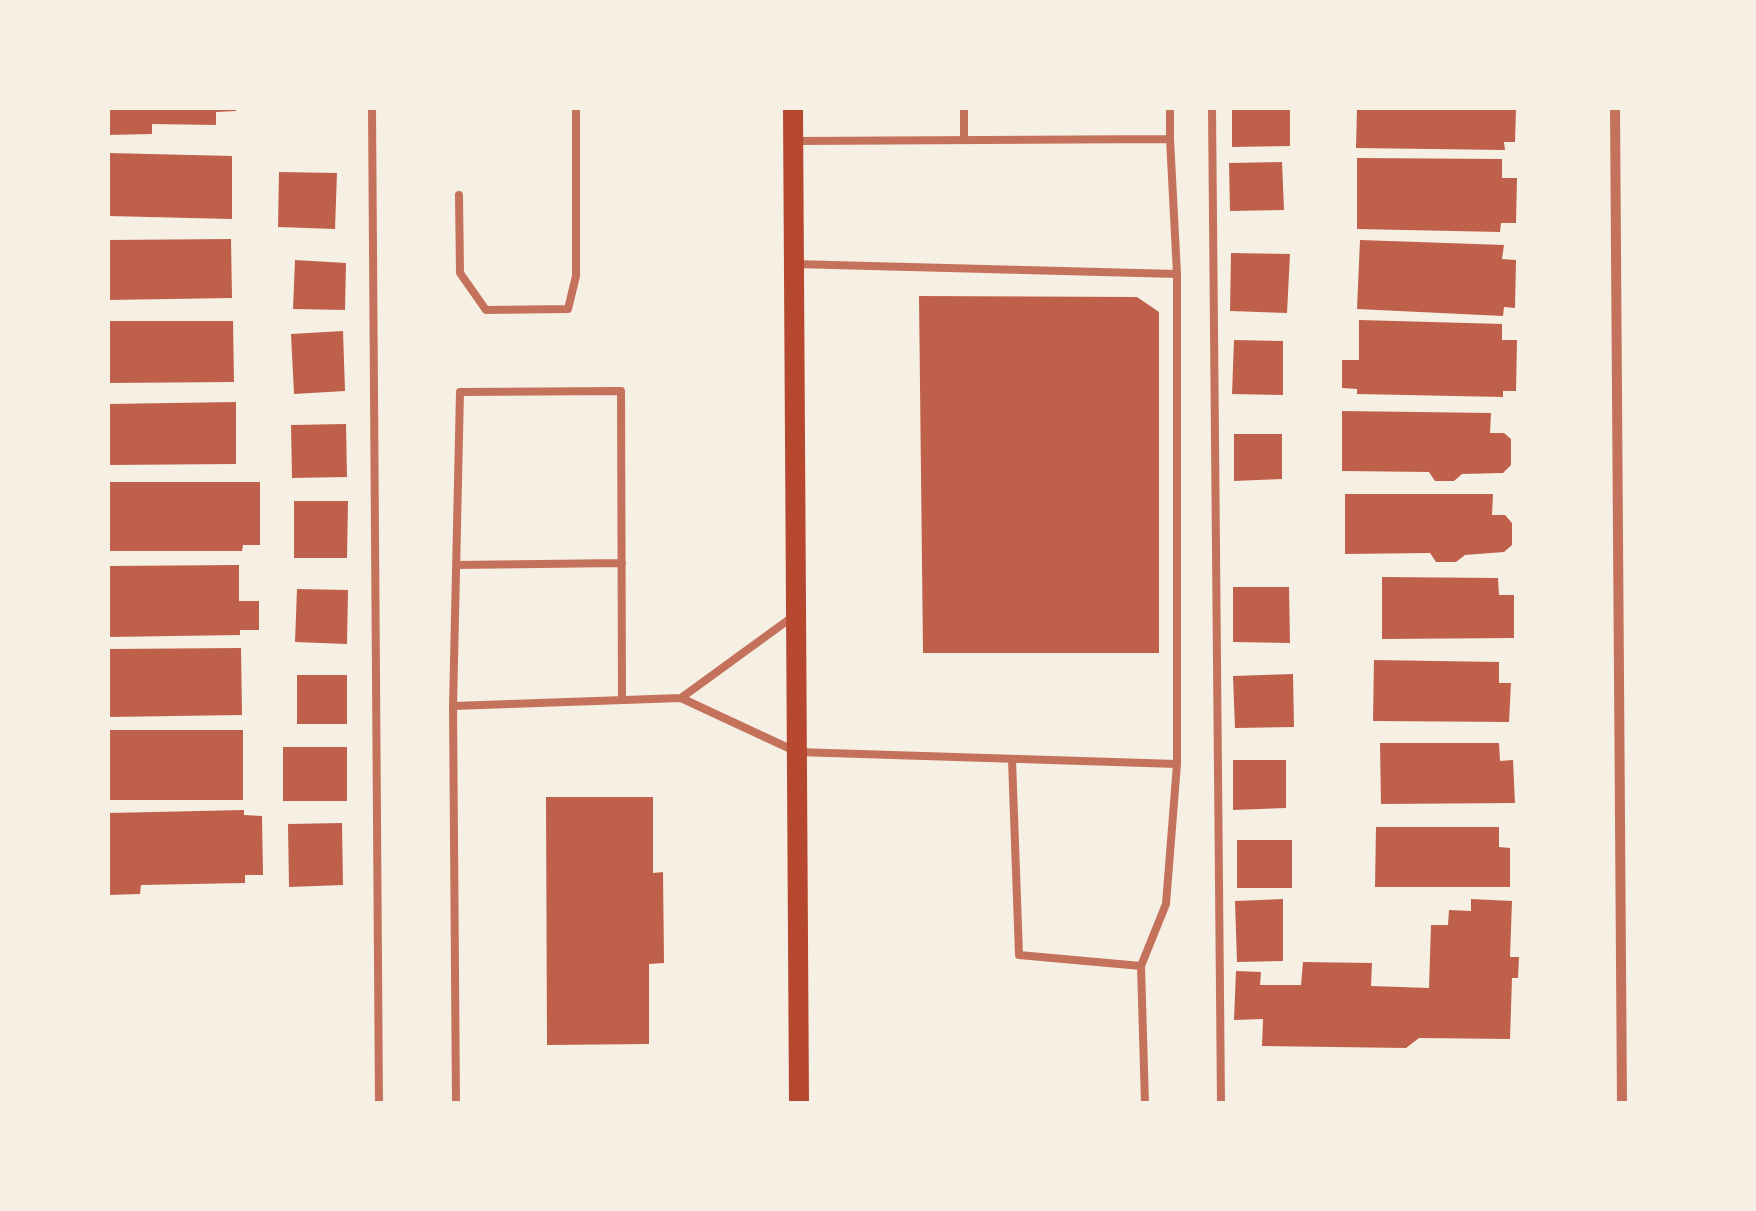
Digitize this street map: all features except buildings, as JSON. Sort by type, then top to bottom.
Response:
[{"type":"main road","points":[[793,108],[799,1104]]},
{"type":"street","points":[[1615,108],[1622,1104]]},
{"type":"lane","points":[[372,108],[380,1104]]},
{"type":"lane","points":[[459,195],[460,273],[486,310],[568,309],[576,276],[576,108]]},
{"type":"lane","points":[[964,108],[964,140]]},
{"type":"lane","points":[[1145,1104],[1142,966],[1166,904],[1177,764],[1176,274],[1170,108]]},
{"type":"lane","points":[[1212,108],[1221,1104]]},
{"type":"lane","points":[[793,141],[1170,140]]},
{"type":"lane","points":[[794,264],[1176,274]]},
{"type":"lane","points":[[456,1104],[453,706],[460,392],[621,391],[622,699]]},
{"type":"lane","points":[[456,565],[622,564]]},
{"type":"lane","points":[[681,698],[796,614]]},
{"type":"lane","points":[[453,706],[681,698],[797,752],[1177,764]]},
{"type":"lane","points":[[1012,760],[1018,955],[1142,966]]}]
